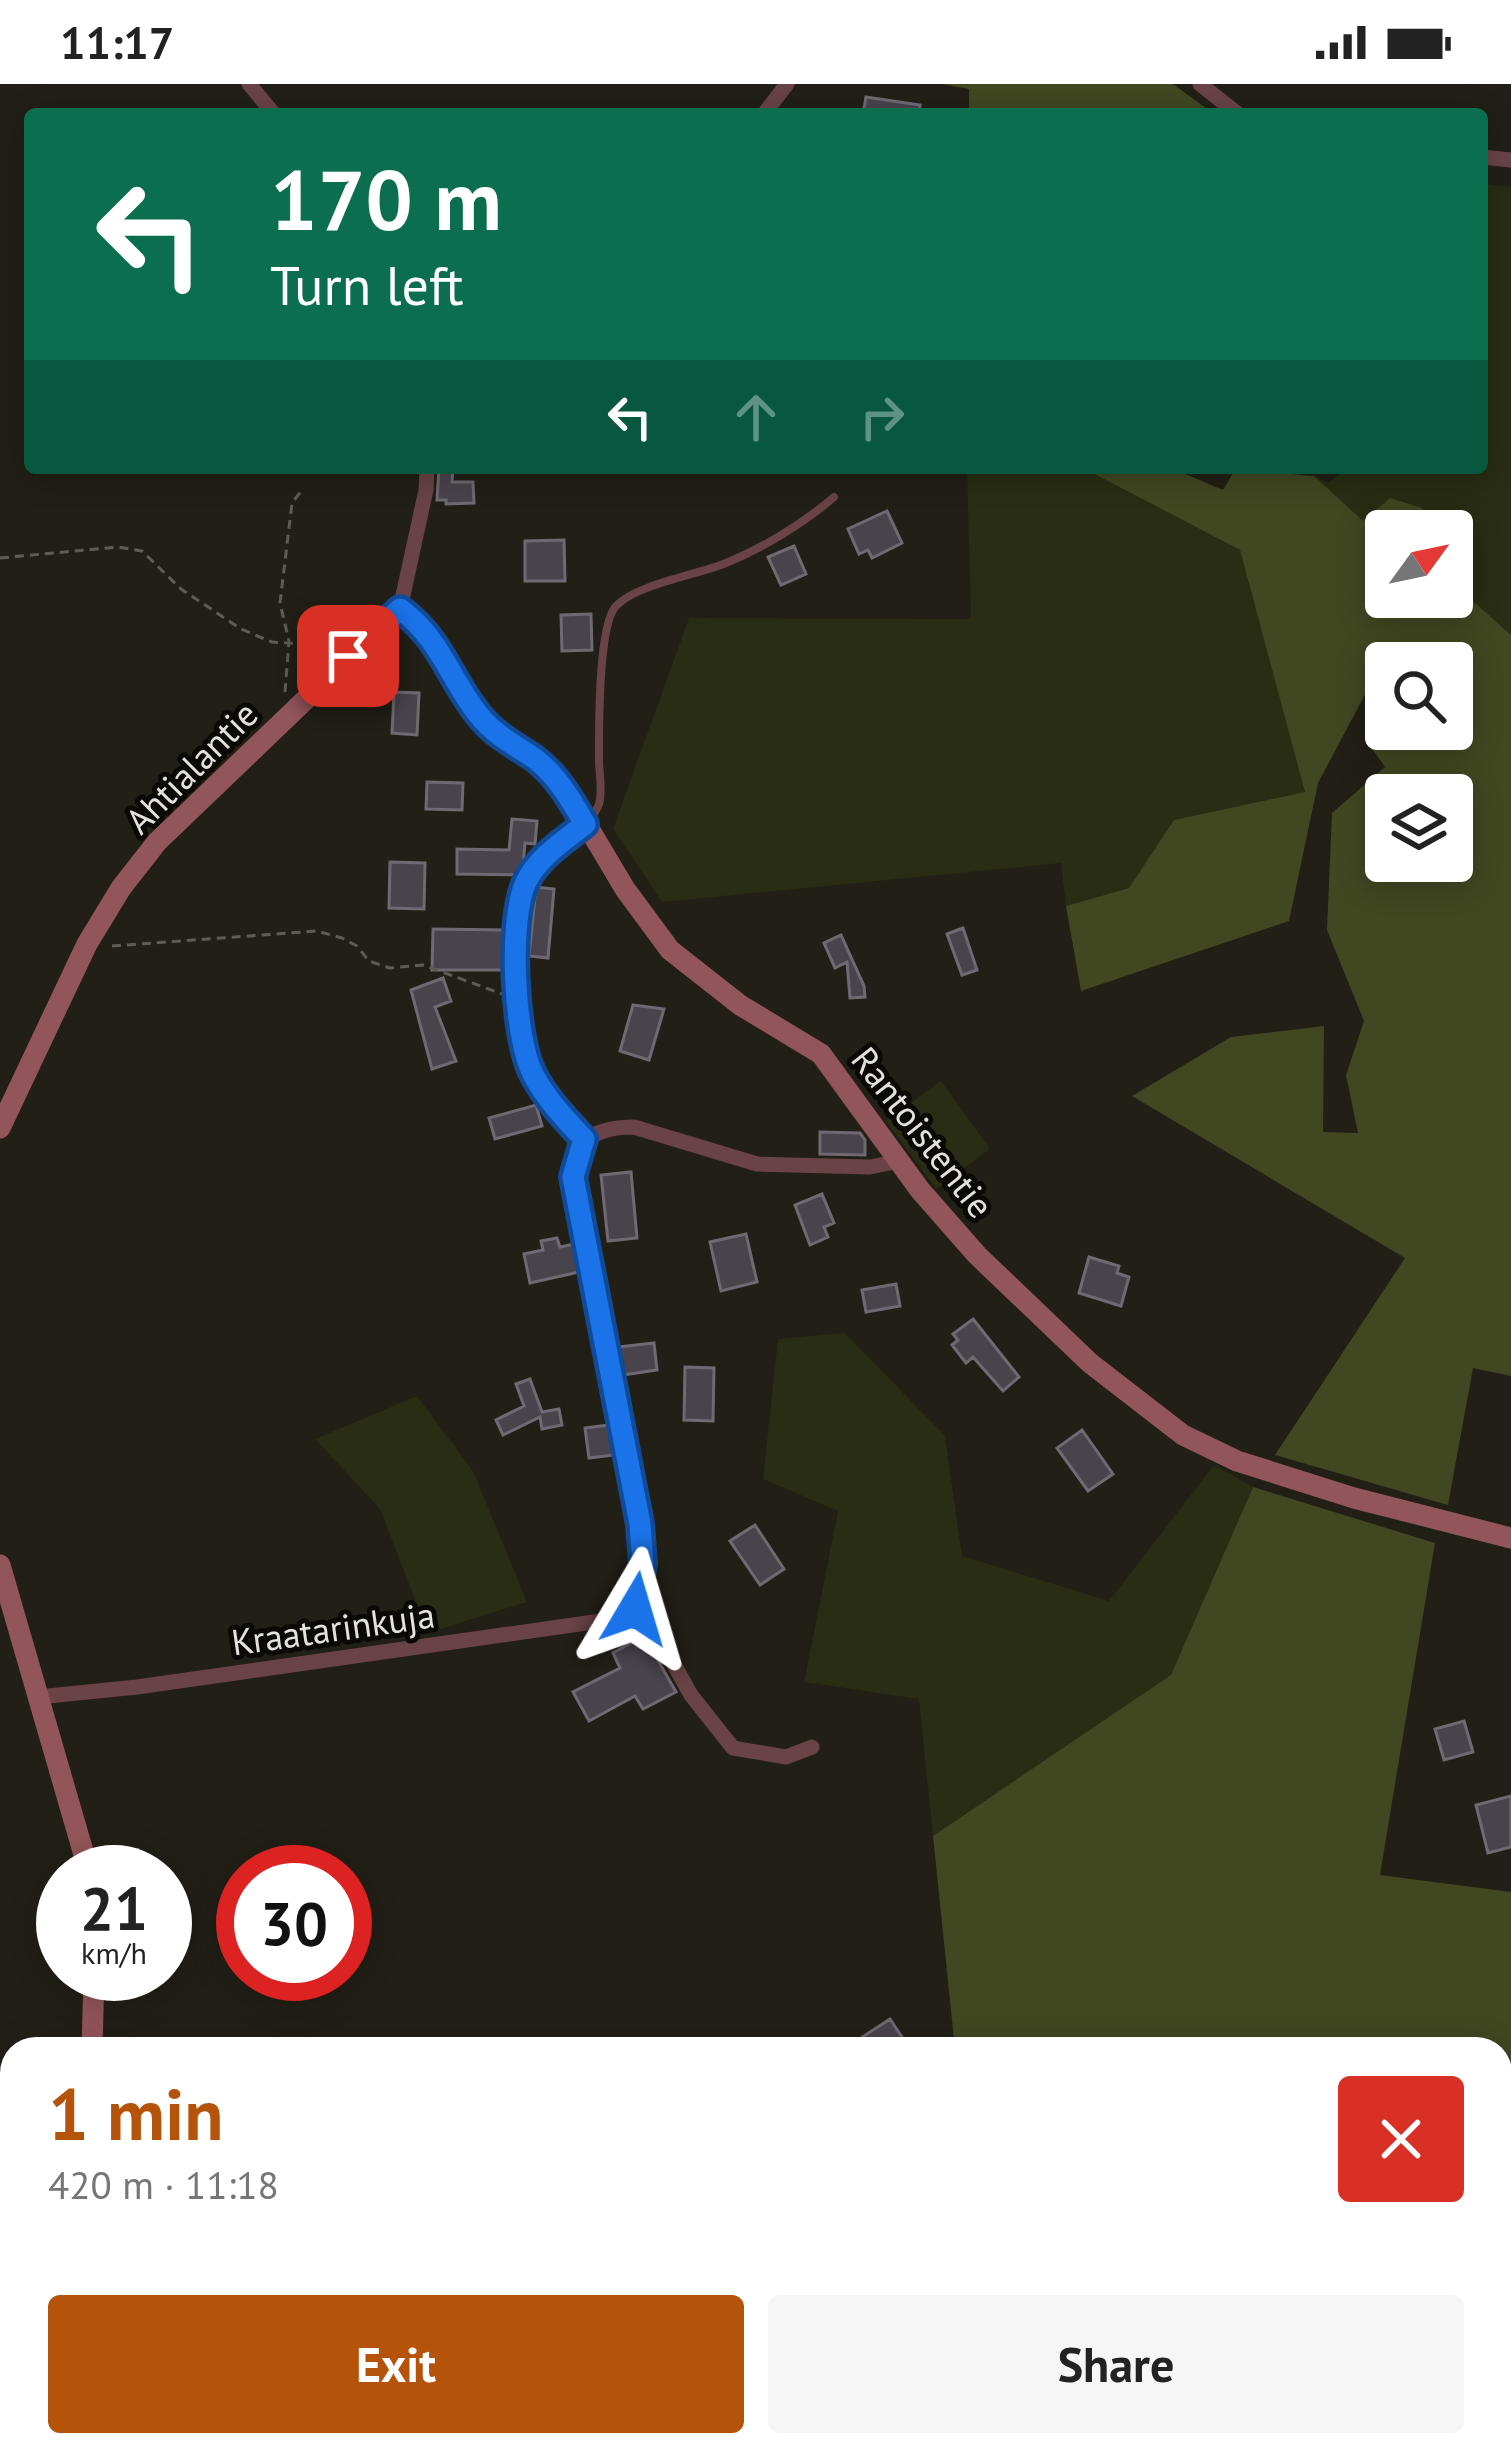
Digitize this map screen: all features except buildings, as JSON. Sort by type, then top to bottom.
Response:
[{"type":"street","points":[[249,84],[269,108]]},
{"type":"street","points":[[769,108],[787,84]]},
{"type":"street","points":[[1200,84],[1230,108]]},
{"type":"street","points":[[400,609],[427,474]]},
{"type":"street","name":"Ahtialantie","points":[[0,1128],[87,944],[157,842],[400,609]]},
{"type":"street","name":"Rantoistentie","points":[[400,609],[440,648],[462,693],[486,724],[548,770],[568,795],[625,889],[670,950],[740,1005],[821,1054],[976,1255],[1130,1396],[1183,1435],[1237,1461],[1354,1498],[1511,1538]]},
{"type":"street","points":[[812,1747],[787,1756],[733,1748],[691,1695],[652,1625],[635,1609],[643,1564],[640,1524],[573,1177],[584,1139],[603,1129],[634,1127],[757,1164],[870,1168],[899,1161]]},
{"type":"street","points":[[0,1565],[81,1845]]},
{"type":"street","name":"Kraatarinkuja","points":[[38,1697],[615,1619],[635,1609]]},
{"type":"street","points":[[92,2037],[93,2001]]},
{"type":"lane","points":[[584,1139],[530,1069],[519,998],[517,914],[526,883],[541,860],[585,824],[600,801],[599,707],[607,624],[613,609],[628,596],[730,562],[800,526],[834,497]]},
{"type":"path","points":[[291,716],[285,688],[289,641],[280,603],[292,503],[302,490]]},
{"type":"path","points":[[0,558],[118,547],[142,551],[181,590],[241,629],[272,642],[332,646],[348,656]]},
{"type":"path","points":[[87,944],[117,947],[317,931],[342,938],[357,946],[369,961],[390,968],[423,965],[519,998]]},
{"type":"green space","points":[[942,84],[1173,84],[1206,108],[969,108],[969,89]]},
{"type":"green space","points":[[1488,185],[1511,187],[1511,635],[1473,601],[1473,510],[1365,510],[1363,522],[1314,476],[1328,483],[1339,474],[1488,474]]},
{"type":"green space","points":[[967,474],[1094,474],[1240,550],[1306,792],[1175,820],[1129,888],[1066,906],[1061,863],[662,902],[613,829],[689,618],[971,619]]},
{"type":"green space","points":[[1094,474],[1185,474],[1223,490],[1232,474],[1314,476],[1365,519],[1365,618],[1473,618],[1473,601],[1511,635],[1511,1376],[1473,1368],[1448,1505],[1275,1455],[1405,1258],[1132,1096],[1231,1037],[1324,1026],[1323,1132],[1358,1133],[1346,1075],[1364,1021],[1327,930],[1332,813],[1365,784],[1365,882],[1473,882],[1473,774],[1377,774],[1385,767],[1373,750],[1473,750],[1473,642],[1365,642],[1365,695],[1318,783],[1289,921],[1081,991],[1066,906],[1129,888],[1174,820],[1305,792],[1240,550]]},
{"type":"green space","points":[[1390,498],[1422,510],[1376,510]]},
{"type":"green space","points":[[941,1081],[990,1149],[936,1189],[886,1121]]},
{"type":"green space","points":[[845,1333],[945,1436],[962,1556],[1109,1601],[1214,1465],[1253,1487],[1172,1675],[933,1836],[919,1699],[804,1682],[838,1511],[763,1479],[778,1339]]},
{"type":"green space","points":[[417,1396],[473,1471],[527,1602],[428,1633],[380,1509],[315,1439]]},
{"type":"green space","points":[[1253,1487],[1435,1543],[1380,1875],[1511,1892],[1511,2037],[954,2037],[933,1836],[1171,1675]]},
{"type":"route","points":[[348,656],[400,609],[440,648],[462,693],[486,724],[548,770],[585,824],[541,860],[526,883],[517,914],[519,1012],[530,1069],[584,1139],[573,1177],[575,1198],[640,1524],[643,1564],[635,1609]]}]
